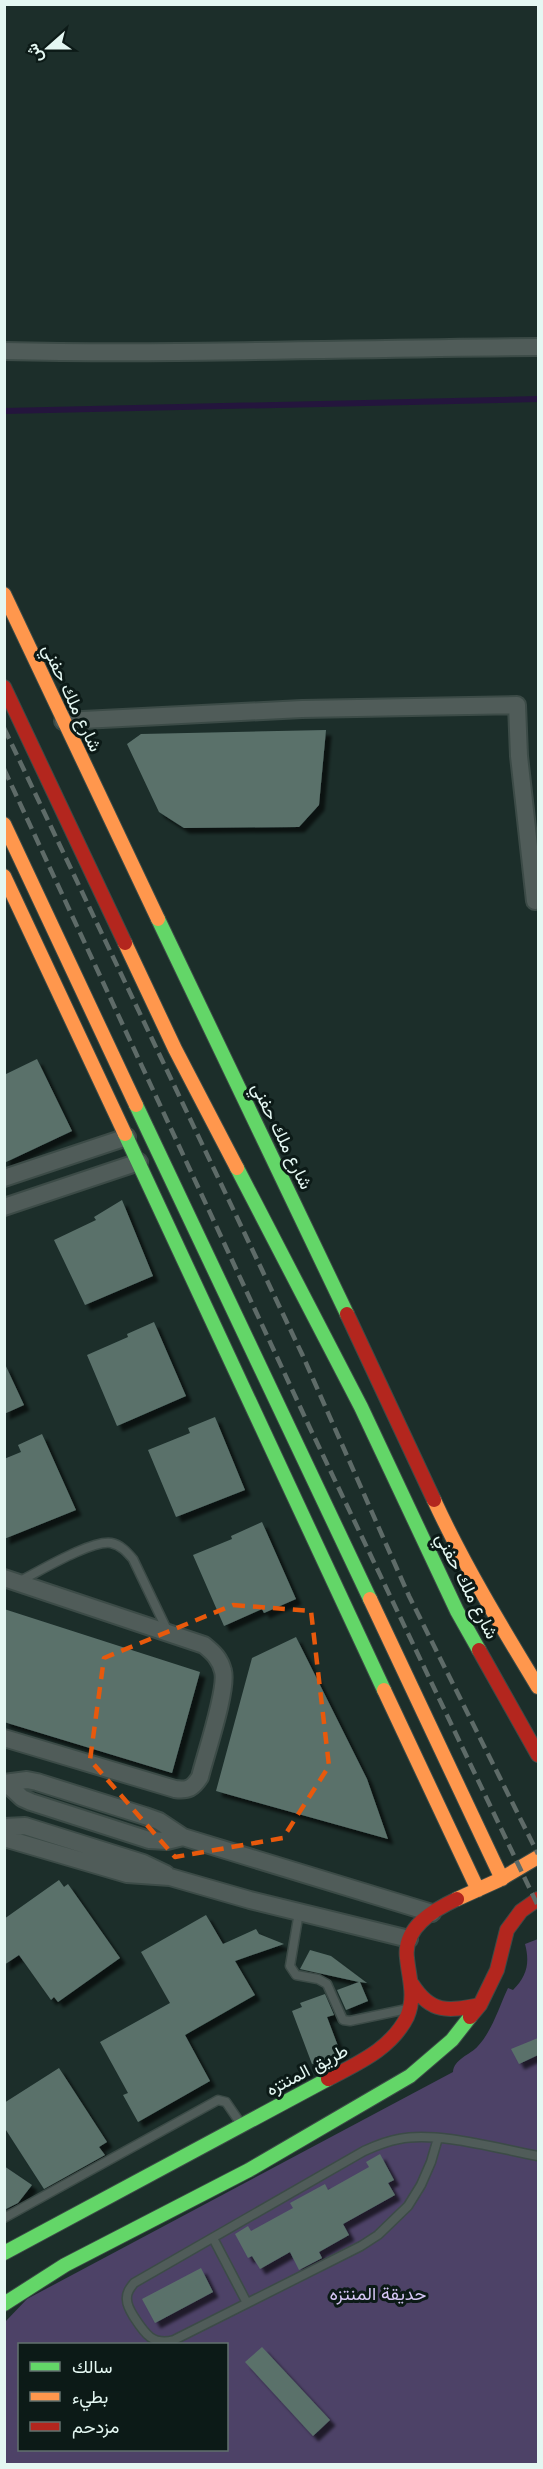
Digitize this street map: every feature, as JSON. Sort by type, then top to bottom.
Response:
[{"type":"main road","name":"شارع ملك حفني","points":[[4,594],[386,1395],[454,1543],[538,1687]]},
{"type":"main road","name":"شارع ملك حفني","points":[[4,687],[175,1049],[361,1407],[457,1611],[538,1755]]},
{"type":"main road","points":[[4,824],[502,1879]]},
{"type":"main road","points":[[4,876],[478,1890]]},
{"type":"main road","points":[[361,1407],[386,1395]]},
{"type":"main road","points":[[409,1939],[418,1924],[432,1913],[502,1879],[538,1857]]},
{"type":"main road","points":[[4,2304],[65,2265],[249,2170],[407,2072],[452,2040],[480,2005],[497,1970],[507,1930],[521,1911],[538,1899]]},
{"type":"main road","name":"طريق المنتزه","points":[[4,2253],[241,2125],[390,2048],[410,2008],[412,1984],[406,1957],[409,1939]]},
{"type":"main road","points":[[412,1984],[417,1994],[434,2007],[456,2010],[480,2005]]},
{"type":"street","points":[[4,351],[134,354],[538,346]]},
{"type":"street","points":[[63,721],[302,709],[517,705],[519,756],[535,901]]},
{"type":"street","points":[[4,1178],[127,1137]]},
{"type":"street","points":[[4,1207],[139,1162]]},
{"type":"street","points":[[4,1738],[185,1791],[194,1786],[200,1777],[222,1691],[224,1674],[218,1657],[204,1645],[10,1580]]},
{"type":"street","points":[[5,1787],[31,1802],[149,1840],[166,1841],[183,1837],[432,1913]]},
{"type":"street","points":[[4,1827],[25,1826],[42,1831],[143,1863],[170,1877]]},
{"type":"street","points":[[4,1838],[126,1874],[170,1877],[409,1939]]},
{"type":"lane","points":[[10,1580],[88,1547],[100,1543],[113,1543],[125,1549],[133,1559],[168,1633]]},
{"type":"lane","points":[[299,1912],[290,1965],[296,1975],[318,1979],[327,1984],[343,2020],[350,2021],[410,2008]]},
{"type":"lane","points":[[4,2218],[219,2100],[226,2102],[241,2125]]},
{"type":"lane","points":[[438,2138],[421,2185],[408,2206],[394,2222],[361,2246],[164,2343],[153,2341],[144,2333],[129,2308],[127,2300],[128,2290],[134,2283],[372,2148],[400,2139],[438,2138],[538,2156]]},
{"type":"lane","points":[[213,2238],[247,2303]]},
{"type":"highlighted area","points":[[233,1605],[311,1611],[329,1766],[283,1838],[175,1857],[90,1760],[104,1658]]},
{"type":"green space","name":"حديقة المنتزه","points":[[538,1939],[538,2464],[5,2464],[5,2322],[27,2299],[453,2072],[459,2060],[475,2049],[487,2033],[508,1988],[513,1990],[521,1980],[526,1969],[525,1944]]},
{"type":"building","points":[[326,730],[319,805],[299,827],[184,828],[159,812],[127,744],[141,734]]},
{"type":"building","points":[[37,1059],[72,1131],[4,1163],[4,1075]]},
{"type":"building","points":[[122,1200],[153,1276],[85,1305],[54,1240],[96,1220],[94,1217]]},
{"type":"building","points":[[154,1322],[186,1396],[117,1426],[87,1355],[128,1337],[127,1334]]},
{"type":"building","points":[[4,1362],[24,1405],[4,1414]]},
{"type":"building","points":[[215,1417],[245,1490],[176,1517],[148,1450],[190,1433],[188,1428]]},
{"type":"building","points":[[42,1434],[76,1510],[4,1539],[4,1459],[21,1452],[18,1445]]},
{"type":"building","points":[[262,1522],[296,1599],[264,1613],[262,1609],[224,1626],[193,1555],[232,1539],[231,1536]]},
{"type":"building","points":[[4,1609],[200,1672],[172,1773],[4,1722]]},
{"type":"building","points":[[296,1637],[367,1779],[388,1839],[216,1791],[252,1658]]},
{"type":"building","points":[[59,1880],[64,1887],[68,1884],[120,1958],[58,2002],[54,1997],[51,2000],[19,1955],[4,1965],[4,1919]]},
{"type":"building","points":[[206,1915],[223,1944],[256,1929],[259,1934],[284,1944],[235,1961],[255,1995],[185,2035],[210,2081],[138,2122],[123,2095],[128,2093],[100,2042],[170,2003],[141,1952]]},
{"type":"building","points":[[310,1950],[331,1956],[367,1983],[360,1982],[368,2001],[346,2010],[337,1990],[359,1982],[300,1969]]},
{"type":"building","points":[[325,1994],[334,2015],[327,2017],[341,2054],[312,2064],[292,2011],[302,2007],[300,2003]]},
{"type":"building","points":[[538,2038],[538,2055],[519,2064],[511,2049]]},
{"type":"building","points":[[59,2068],[107,2142],[99,2147],[105,2155],[44,2189],[4,2127],[4,2103]]},
{"type":"building","points":[[380,2154],[394,2180],[388,2183],[395,2195],[343,2224],[349,2235],[319,2252],[322,2258],[299,2270],[290,2252],[260,2269],[252,2256],[248,2258],[235,2234],[248,2226],[251,2231],[293,2208],[290,2203],[325,2184],[328,2190],[369,2167],[366,2162]]},
{"type":"building","points":[[4,2166],[32,2185],[18,2203],[4,2210]]},
{"type":"building","points":[[201,2268],[213,2292],[155,2323],[142,2299]]},
{"type":"building","points":[[262,2347],[330,2420],[313,2436],[245,2362]]},
{"type":"waterway","points":[[4,411],[538,399]]},
{"type":"railway","points":[[4,728],[302,1354],[409,1596],[538,1854]]},
{"type":"railway","points":[[4,769],[309,1426],[538,1906]]},
{"type":"traffic: fast","points":[[158,919],[347,1314]]},
{"type":"traffic: fast","points":[[136,1105],[370,1599]]},
{"type":"traffic: fast","points":[[125,1134],[384,1690]]},
{"type":"traffic: fast","points":[[237,1168],[361,1407],[457,1611],[479,1650]]},
{"type":"traffic: fast","points":[[4,2304],[65,2265],[249,2170],[410,2076],[452,2040],[470,2017]]},
{"type":"traffic: fast","points":[[4,2253],[328,2079]]},
{"type":"traffic: slow","points":[[4,594],[158,919]]},
{"type":"traffic: slow","points":[[4,824],[136,1105]]},
{"type":"traffic: slow","points":[[4,876],[125,1134]]},
{"type":"traffic: slow","points":[[125,943],[175,1049],[237,1168]]},
{"type":"traffic: slow","points":[[434,1500],[470,1572],[538,1687]]},
{"type":"traffic: slow","points":[[370,1599],[502,1879]]},
{"type":"traffic: slow","points":[[384,1690],[478,1890]]},
{"type":"traffic: slow","points":[[457,1899],[499,1880],[538,1857]]},
{"type":"traffic: jam","points":[[4,687],[125,943]]},
{"type":"traffic: jam","points":[[347,1314],[434,1500]]},
{"type":"traffic: jam","points":[[479,1650],[538,1755]]},
{"type":"traffic: jam","points":[[328,2079],[373,2054],[400,2028],[407,2017],[411,2002],[407,1958],[410,1938],[422,1921],[457,1899]]},
{"type":"traffic: jam","points":[[470,2017],[480,2005],[497,1970],[507,1930],[521,1911],[538,1899]]},
{"type":"traffic: jam","points":[[412,1984],[426,2001],[441,2008],[480,2005]]}]
